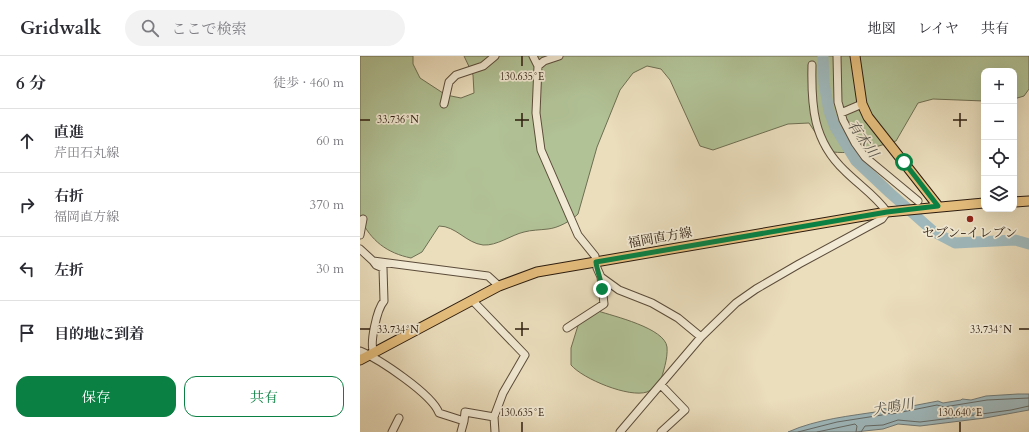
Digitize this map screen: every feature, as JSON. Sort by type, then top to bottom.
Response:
[{"type":"main road","points":[[855,56],[862,104],[872,123],[938,206]]},
{"type":"main road","points":[[1017,202],[1029,201]]},
{"type":"main road","name":"福岡直方線","points":[[360,360],[499,286],[537,272],[890,211],[921,204],[938,206],[981,203]]},
{"type":"street","points":[[444,104],[449,82],[456,75],[483,66],[495,56]]},
{"type":"street","points":[[533,56],[538,66],[536,113],[541,150],[578,235],[590,248],[601,277],[604,304],[567,328]]},
{"type":"street","points":[[538,66],[543,59],[559,56]]},
{"type":"street","points":[[837,56],[837,87],[841,113],[855,143],[865,157],[921,204]]},
{"type":"street","points":[[620,432],[701,337],[722,315],[756,289],[882,219],[890,211],[835,161],[826,147],[815,124],[812,108],[812,65]]},
{"type":"street","points":[[841,113],[862,104]]},
{"type":"street","points":[[360,235],[363,219]]},
{"type":"street","points":[[360,249],[376,265],[383,268],[384,301],[380,305],[372,354]]},
{"type":"street","points":[[373,261],[488,276],[499,286]]},
{"type":"street","points":[[601,277],[619,290],[652,302],[678,318],[701,337]]},
{"type":"street","points":[[472,300],[523,351],[525,355],[503,393],[494,417],[494,432]]},
{"type":"street","points":[[360,351],[372,354],[403,377],[436,405],[439,413],[464,421]]},
{"type":"street","points":[[661,384],[685,410],[661,432]]},
{"type":"street","points":[[461,432],[465,412],[494,417]]},
{"type":"street","points":[[392,432],[399,418]]},
{"type":"green space","points":[[360,56],[413,56],[413,64],[420,78],[446,95],[461,98],[474,93],[473,75],[464,56],[1029,56],[1029,89],[1024,96],[1017,98],[1017,68],[981,68],[981,101],[933,99],[918,103],[896,141],[860,151],[842,153],[823,150],[819,138],[809,123],[788,124],[713,150],[700,146],[670,80],[661,69],[647,66],[633,73],[620,90],[597,147],[578,214],[568,222],[548,229],[524,232],[488,245],[477,244],[456,231],[439,226],[422,252],[411,258],[394,253],[381,245],[369,233],[360,218]]},
{"type":"green space","points":[[598,311],[637,324],[657,334],[664,340],[667,347],[667,356],[660,383],[647,392],[639,393],[618,390],[585,376],[571,365],[571,348],[580,319]]},
{"type":"water","points":[[1029,394],[1029,410],[985,418],[920,426],[898,424],[883,429],[855,432],[788,432],[822,421],[882,411],[882,408],[891,410],[938,401],[943,403],[962,399],[971,400],[986,396]]},
{"type":"waterway","name":"有木川","points":[[823,56],[824,83],[829,111],[835,127],[856,161],[890,193],[934,232],[955,243],[1015,240],[1029,244]]},
{"type":"place","name":"セブン-イレブン","points":[[970,219]]},
{"type":"route","points":[[602,289],[601,277],[596,262],[887,212],[938,206],[904,162]]},
{"type":"water label","name":"犬鳴川","points":[[893,407]]}]
